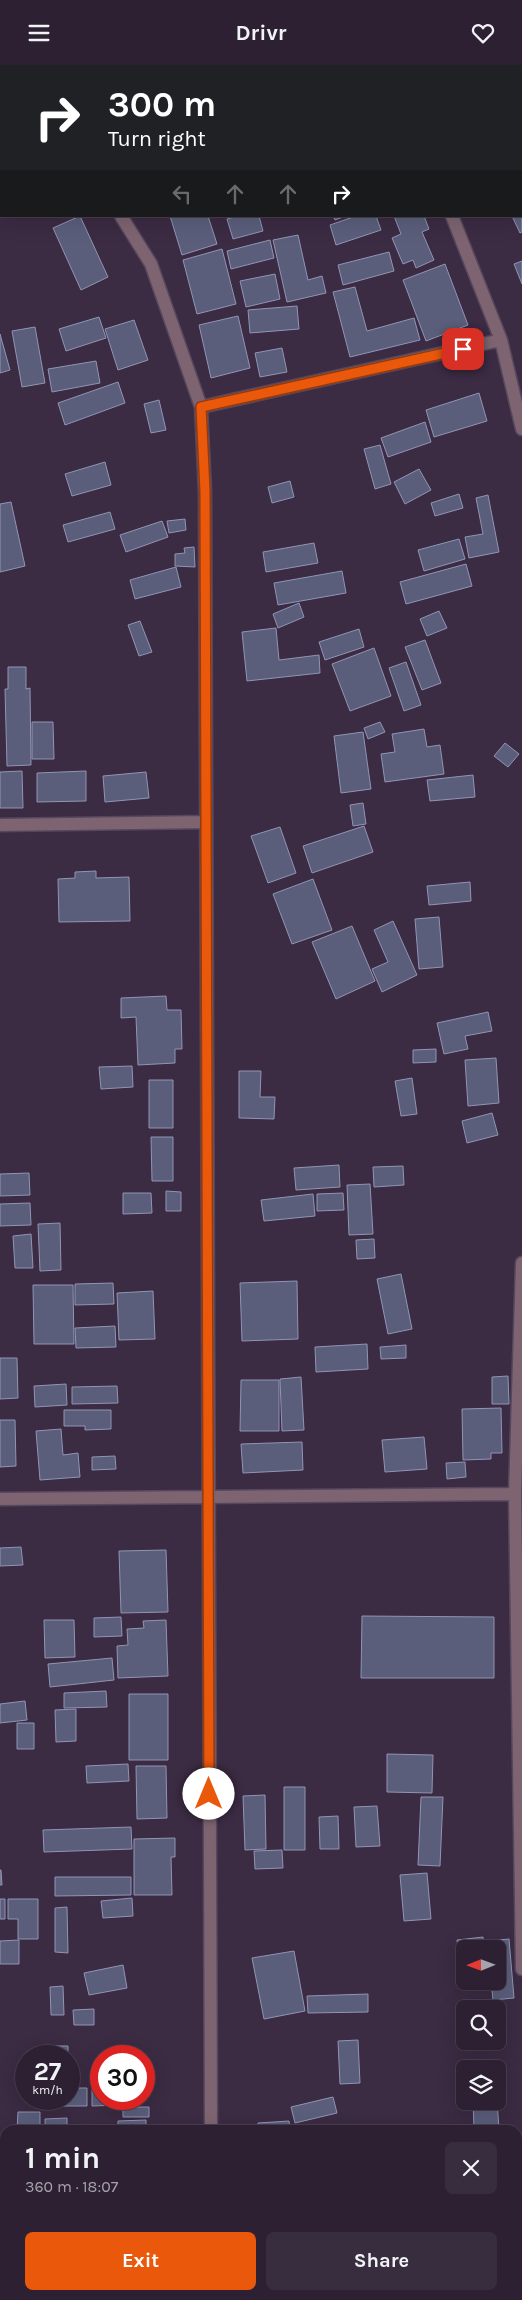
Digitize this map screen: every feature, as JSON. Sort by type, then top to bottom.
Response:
[{"type":"street","points":[[122,217],[151,264],[201,407],[205,491],[211,2125]]},
{"type":"street","points":[[452,217],[500,340],[522,429]]},
{"type":"street","points":[[201,407],[500,340]]},
{"type":"street","points":[[0,825],[205,822]]},
{"type":"street","points":[[522,1263],[516,1493],[522,1969]]},
{"type":"street","points":[[0,1499],[516,1493]]},
{"type":"building","points":[[80,217],[108,277],[81,290],[53,228]]},
{"type":"building","points":[[170,217],[208,217],[217,244],[182,255]]},
{"type":"building","points":[[234,217],[259,217],[263,231],[233,239],[227,219]]},
{"type":"building","points":[[353,217],[376,217],[381,230],[336,245],[330,225]]},
{"type":"building","points":[[394,217],[424,217],[429,229],[422,232],[434,260],[416,268],[413,260],[403,264],[392,238],[401,234]]},
{"type":"building","points":[[512,217],[522,217],[522,232],[520,233]]},
{"type":"building","points":[[298,235],[308,280],[322,276],[326,293],[287,302],[273,240]]},
{"type":"building","points":[[270,240],[274,258],[231,269],[227,251]]},
{"type":"building","points":[[222,249],[236,304],[197,314],[183,260]]},
{"type":"building","points":[[389,252],[394,271],[343,285],[338,265]]},
{"type":"building","points":[[522,261],[522,284],[514,264]]},
{"type":"building","points":[[445,264],[468,325],[426,341],[403,280]]},
{"type":"building","points":[[275,274],[280,299],[246,307],[240,281]]},
{"type":"building","points":[[355,287],[367,331],[414,318],[420,340],[350,357],[333,292]]},
{"type":"building","points":[[297,306],[299,329],[250,333],[248,310]]},
{"type":"building","points":[[238,316],[250,368],[211,378],[199,325]]},
{"type":"building","points":[[99,317],[106,338],[66,351],[59,329]]},
{"type":"building","points":[[134,320],[148,360],[118,370],[105,329]]},
{"type":"building","points":[[35,327],[45,383],[22,387],[12,331]]},
{"type":"building","points":[[0,334],[10,370],[0,373]]},
{"type":"building","points":[[282,348],[287,372],[260,377],[255,353]]},
{"type":"building","points":[[96,361],[100,383],[52,392],[48,369]]},
{"type":"building","points":[[118,382],[125,403],[65,425],[58,403]]},
{"type":"building","points":[[479,393],[487,421],[434,437],[426,410]]},
{"type":"building","points":[[159,400],[166,430],[151,433],[144,404]]},
{"type":"building","points":[[425,422],[431,442],[388,457],[381,438]]},
{"type":"building","points":[[380,445],[391,484],[375,489],[364,449]]},
{"type":"building","points":[[105,462],[111,485],[72,496],[65,474]]},
{"type":"building","points":[[419,469],[431,490],[405,504],[394,482]]},
{"type":"building","points":[[290,481],[294,497],[272,503],[268,487]]},
{"type":"building","points":[[459,494],[463,508],[435,516],[431,503]]},
{"type":"building","points":[[488,495],[499,552],[469,558],[465,537],[483,534],[476,498]]},
{"type":"building","points":[[11,502],[25,566],[0,572],[0,504]]},
{"type":"building","points":[[110,512],[115,529],[68,542],[63,525]]},
{"type":"building","points":[[185,519],[186,530],[169,533],[167,521]]},
{"type":"building","points":[[162,521],[168,537],[126,552],[120,535]]},
{"type":"building","points":[[459,539],[465,559],[424,571],[418,550]]},
{"type":"building","points":[[314,543],[318,563],[266,572],[263,552]]},
{"type":"building","points":[[194,547],[195,567],[175,566],[175,554],[185,553],[184,548]]},
{"type":"building","points":[[466,564],[472,586],[406,604],[400,582]]},
{"type":"building","points":[[176,567],[181,587],[135,599],[130,580]]},
{"type":"building","points":[[342,571],[346,593],[278,605],[274,583]]},
{"type":"building","points":[[299,603],[304,617],[278,628],[273,614]]},
{"type":"building","points":[[439,611],[447,628],[427,636],[420,619]]},
{"type":"building","points":[[140,621],[152,652],[139,656],[128,625]]},
{"type":"building","points":[[276,628],[279,660],[319,655],[320,673],[247,681],[242,632]]},
{"type":"building","points":[[359,629],[364,647],[325,660],[319,642]]},
{"type":"building","points":[[425,640],[441,683],[422,690],[405,647]]},
{"type":"building","points":[[374,648],[391,696],[350,711],[332,664]]},
{"type":"building","points":[[406,662],[421,705],[404,711],[389,668]]},
{"type":"building","points":[[8,667],[26,667],[26,689],[30,688],[31,765],[7,766],[5,689],[8,689]]},
{"type":"building","points":[[32,722],[53,722],[54,759],[32,759]]},
{"type":"building","points":[[380,722],[385,732],[368,739],[364,728]]},
{"type":"building","points":[[424,729],[427,747],[440,745],[444,774],[385,782],[381,754],[395,752],[392,734]]},
{"type":"building","points":[[363,732],[371,789],[341,793],[334,736]]},
{"type":"building","points":[[505,743],[519,754],[508,767],[494,756]]},
{"type":"building","points":[[22,771],[23,808],[0,808],[0,772]]},
{"type":"building","points":[[86,771],[86,801],[37,802],[37,773]]},
{"type":"building","points":[[146,772],[149,798],[105,802],[103,776]]},
{"type":"building","points":[[473,775],[475,797],[430,801],[427,780]]},
{"type":"building","points":[[363,803],[366,824],[353,826],[350,805]]},
{"type":"building","points":[[364,826],[373,852],[312,873],[303,846]]},
{"type":"building","points":[[280,827],[296,873],[268,883],[251,836]]},
{"type":"building","points":[[96,871],[96,878],[129,877],[130,921],[59,922],[58,879],[75,878],[75,872]]},
{"type":"building","points":[[313,879],[332,930],[292,944],[273,894]]},
{"type":"building","points":[[470,882],[471,901],[429,905],[427,886]]},
{"type":"building","points":[[439,917],[443,967],[419,969],[415,919]]},
{"type":"building","points":[[393,921],[417,975],[382,992],[372,969],[388,962],[374,930]]},
{"type":"building","points":[[352,926],[375,981],[336,999],[312,942]]},
{"type":"building","points":[[166,996],[167,1010],[181,1010],[182,1049],[175,1049],[175,1063],[138,1065],[136,1017],[121,1018],[121,998]]},
{"type":"building","points":[[488,1012],[492,1031],[465,1036],[468,1049],[444,1054],[437,1023]]},
{"type":"building","points":[[436,1049],[436,1062],[413,1063],[413,1050]]},
{"type":"building","points":[[496,1058],[499,1103],[468,1106],[465,1060]]},
{"type":"building","points":[[132,1066],[133,1087],[101,1089],[99,1067]]},
{"type":"building","points":[[239,1071],[261,1071],[260,1097],[275,1097],[274,1119],[239,1118]]},
{"type":"building","points":[[412,1078],[417,1114],[401,1116],[395,1081]]},
{"type":"building","points":[[149,1080],[173,1080],[173,1128],[149,1128]]},
{"type":"building","points":[[492,1113],[498,1135],[467,1143],[462,1121]]},
{"type":"building","points":[[151,1137],[173,1137],[173,1181],[152,1181]]},
{"type":"building","points":[[339,1165],[340,1187],[296,1190],[294,1168]]},
{"type":"building","points":[[403,1166],[404,1185],[374,1187],[373,1167]]},
{"type":"building","points":[[29,1173],[30,1195],[0,1196],[0,1174]]},
{"type":"building","points":[[370,1184],[373,1234],[349,1235],[347,1185]]},
{"type":"building","points":[[166,1191],[181,1192],[181,1211],[166,1211]]},
{"type":"building","points":[[123,1193],[151,1193],[152,1213],[123,1214]]},
{"type":"building","points":[[343,1193],[344,1210],[317,1211],[317,1194]]},
{"type":"building","points":[[313,1194],[315,1216],[264,1221],[261,1200]]},
{"type":"building","points":[[30,1203],[31,1225],[0,1226],[0,1204]]},
{"type":"building","points":[[60,1223],[61,1270],[40,1271],[38,1224]]},
{"type":"building","points":[[31,1234],[33,1268],[15,1268],[13,1236]]},
{"type":"building","points":[[374,1239],[375,1258],[357,1259],[356,1240]]},
{"type":"building","points":[[401,1274],[412,1329],[388,1334],[377,1279]]},
{"type":"building","points":[[297,1281],[298,1339],[242,1341],[240,1283]]},
{"type":"building","points":[[113,1283],[114,1304],[75,1305],[75,1284]]},
{"type":"building","points":[[33,1285],[73,1285],[74,1344],[34,1344]]},
{"type":"building","points":[[153,1291],[155,1339],[119,1340],[117,1293]]},
{"type":"building","points":[[115,1326],[116,1347],[76,1348],[75,1328]]},
{"type":"building","points":[[367,1344],[368,1369],[316,1372],[315,1347]]},
{"type":"building","points":[[406,1345],[406,1358],[381,1359],[380,1347]]},
{"type":"building","points":[[0,1358],[17,1358],[18,1398],[0,1399]]},
{"type":"building","points":[[508,1376],[509,1404],[492,1404],[492,1377]]},
{"type":"building","points":[[301,1377],[304,1430],[282,1431],[280,1379]]},
{"type":"building","points":[[241,1380],[279,1380],[279,1431],[240,1431]]},
{"type":"building","points":[[66,1384],[67,1405],[35,1407],[34,1386]]},
{"type":"building","points":[[117,1386],[118,1403],[72,1404],[72,1387]]},
{"type":"building","points":[[501,1408],[502,1453],[491,1453],[491,1459],[463,1460],[462,1409]]},
{"type":"building","points":[[64,1410],[111,1410],[111,1429],[85,1430],[85,1426],[64,1426]]},
{"type":"building","points":[[0,1420],[15,1420],[16,1466],[0,1467]]},
{"type":"building","points":[[61,1429],[63,1455],[78,1453],[80,1477],[40,1480],[36,1431]]},
{"type":"building","points":[[424,1437],[427,1469],[385,1472],[382,1440]]},
{"type":"building","points":[[302,1442],[303,1470],[243,1473],[241,1444]]},
{"type":"building","points":[[115,1456],[116,1469],[92,1470],[92,1457]]},
{"type":"building","points":[[465,1462],[466,1477],[447,1479],[446,1463]]},
{"type":"building","points":[[21,1547],[23,1565],[0,1566],[0,1548]]},
{"type":"building","points":[[166,1550],[168,1612],[121,1613],[119,1551]]},
{"type":"building","points":[[362,1616],[494,1617],[494,1678],[361,1678]]},
{"type":"building","points":[[121,1617],[122,1636],[94,1637],[94,1618]]},
{"type":"building","points":[[44,1620],[74,1620],[75,1657],[45,1658]]},
{"type":"building","points":[[166,1620],[168,1676],[118,1678],[117,1646],[128,1645],[127,1629],[144,1628],[143,1621]]},
{"type":"building","points":[[112,1658],[114,1680],[50,1687],[48,1664]]},
{"type":"building","points":[[106,1691],[107,1707],[64,1708],[64,1693]]},
{"type":"building","points":[[129,1694],[168,1694],[168,1760],[129,1760]]},
{"type":"building","points":[[25,1701],[27,1720],[0,1723],[0,1704]]},
{"type":"building","points":[[76,1709],[76,1741],[56,1742],[55,1710]]},
{"type":"building","points":[[17,1723],[34,1723],[34,1749],[17,1749]]},
{"type":"building","points":[[387,1754],[433,1755],[432,1793],[387,1792]]},
{"type":"building","points":[[128,1764],[129,1781],[87,1783],[86,1766]]},
{"type":"building","points":[[136,1766],[166,1766],[167,1818],[137,1819]]},
{"type":"building","points":[[284,1787],[305,1787],[305,1850],[284,1850]]},
{"type":"building","points":[[265,1795],[266,1849],[245,1850],[243,1796]]},
{"type":"building","points":[[421,1797],[443,1797],[440,1866],[418,1865]]},
{"type":"building","points":[[377,1806],[380,1846],[356,1847],[354,1807]]},
{"type":"building","points":[[338,1816],[339,1849],[320,1849],[319,1817]]},
{"type":"building","points":[[131,1827],[132,1849],[44,1852],[43,1830]]},
{"type":"building","points":[[175,1838],[175,1857],[171,1857],[172,1895],[134,1895],[134,1839]]},
{"type":"building","points":[[282,1850],[283,1868],[255,1869],[254,1851]]},
{"type":"building","points":[[1,1870],[2,1885],[0,1885]]},
{"type":"building","points":[[427,1873],[431,1919],[404,1921],[400,1875]]},
{"type":"building","points":[[55,1877],[131,1877],[131,1895],[55,1896]]},
{"type":"building","points":[[132,1898],[133,1916],[103,1918],[101,1901]]},
{"type":"building","points":[[0,1899],[5,1899],[5,1919],[0,1919]]},
{"type":"building","points":[[8,1899],[38,1899],[38,1939],[18,1939],[18,1919],[8,1919]]},
{"type":"building","points":[[67,1907],[68,1953],[55,1952],[55,1908]]},
{"type":"building","points":[[483,1937],[483,1940],[457,1940]]},
{"type":"building","points":[[509,1939],[514,1998],[493,2000],[492,1990],[506,1990],[506,1940],[498,1940]]},
{"type":"building","points":[[19,1940],[19,1964],[0,1964],[0,1941]]},
{"type":"building","points":[[294,1951],[305,2011],[264,2019],[252,1958]]},
{"type":"building","points":[[123,1965],[127,1988],[89,1995],[84,1973]]},
{"type":"building","points":[[63,1986],[64,2015],[51,2015],[50,1987]]},
{"type":"building","points":[[368,1994],[368,2012],[308,2013],[307,1996]]},
{"type":"building","points":[[94,2009],[94,2025],[74,2025],[73,2010]]},
{"type":"building","points":[[358,2040],[360,2083],[340,2084],[338,2041]]},
{"type":"building","points":[[80,2088],[87,2088],[87,2106],[80,2106]]},
{"type":"building","points":[[333,2097],[337,2113],[295,2123],[291,2107]]},
{"type":"building","points":[[123,2110],[149,2110],[149,2117],[123,2117]]},
{"type":"building","points":[[473,2110],[498,2110],[499,2125],[474,2125]]},
{"type":"building","points":[[18,2112],[40,2112],[40,2125],[17,2125]]},
{"type":"building","points":[[67,2118],[67,2125],[45,2125],[45,2119]]},
{"type":"building","points":[[146,2120],[146,2125],[118,2125],[118,2121]]},
{"type":"building","points":[[289,2121],[289,2125],[258,2125],[258,2123]]},
{"type":"route","points":[[209,1794],[205,491],[201,407],[463,349]]}]
